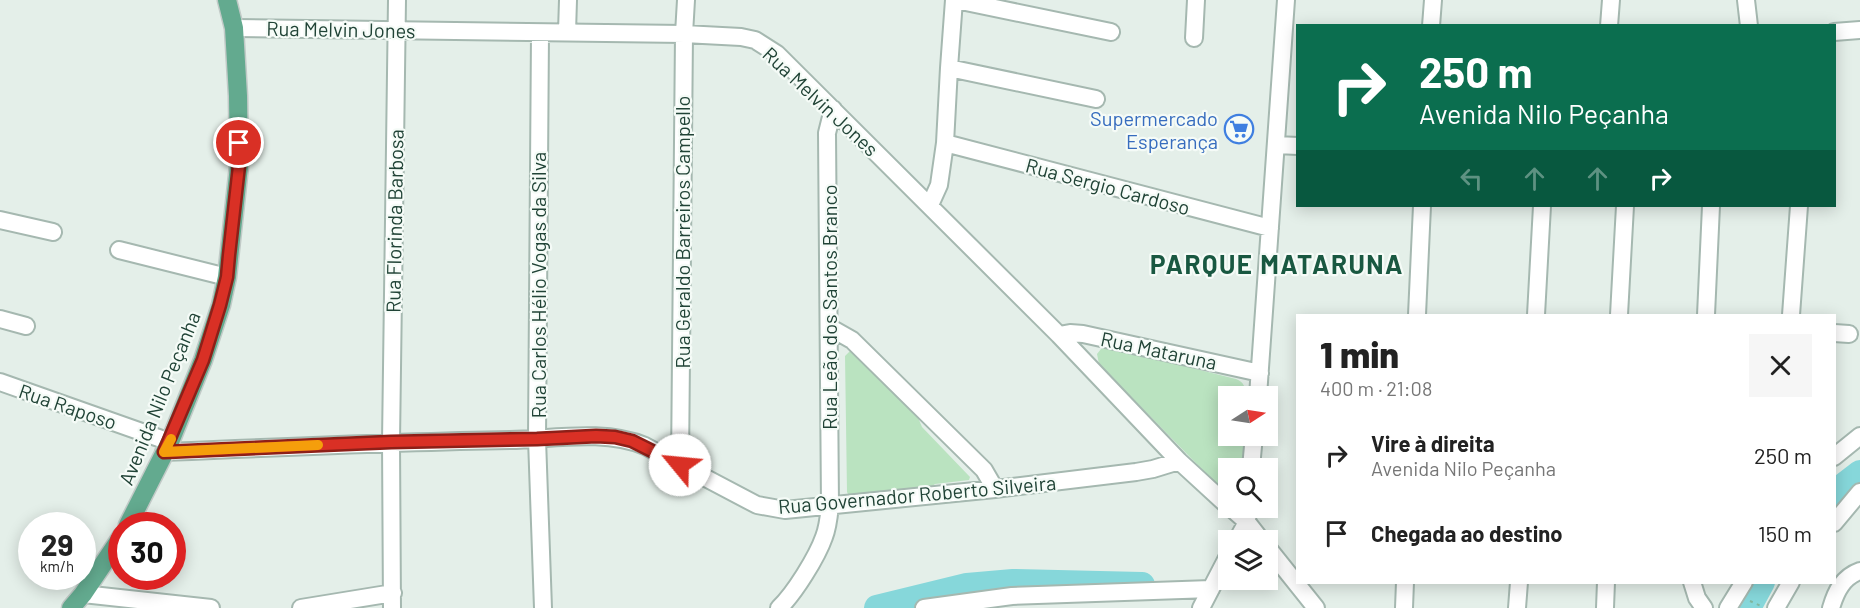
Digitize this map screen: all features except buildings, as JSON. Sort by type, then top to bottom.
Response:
[{"type":"main road","name":"Avenida Nilo Peçanha","points":[[134,512],[167,447],[203,360],[227,277],[239,166],[234,28],[227,0]]},
{"type":"main road","points":[[77,601],[108,556]]},
{"type":"street","name":"Rua Florinda Barbosa","points":[[392,601],[391,442],[397,0]]},
{"type":"street","points":[[567,32],[568,0]]},
{"type":"street","name":"Rua Geraldo Barreiros Campello","points":[[680,465],[686,0]]},
{"type":"street","points":[[930,205],[939,184],[945,143],[955,0],[1111,32]]},
{"type":"street","points":[[1194,38],[1196,0]]},
{"type":"street","points":[[1259,386],[1286,0]]},
{"type":"street","points":[[1431,24],[1433,0]]},
{"type":"street","points":[[1609,24],[1611,0]]},
{"type":"street","points":[[1746,0],[1749,24]]},
{"type":"street","name":"Rua Melvin Jones","points":[[234,28],[684,34],[741,37],[755,40],[777,54],[1059,335],[1179,461],[1218,496]]},
{"type":"street","points":[[1836,32],[1860,30]]},
{"type":"street","name":"Rua Carlos Hélio Vogas da Silva","points":[[540,33],[537,439],[543,608]]},
{"type":"street","points":[[949,68],[1096,99]]},
{"type":"street","name":"Rua Leão dos Santos Branco","points":[[778,608],[794,590],[818,551],[824,537],[830,505],[827,133],[833,110]]},
{"type":"street","name":"Rua Sergio Cardoso","points":[[945,143],[1270,228]]},
{"type":"street","points":[[1276,145],[1296,146]]},
{"type":"street","points":[[1417,314],[1422,207]]},
{"type":"street","points":[[1536,314],[1542,207]]},
{"type":"street","points":[[1620,314],[1625,207]]},
{"type":"street","points":[[1706,314],[1711,207]]},
{"type":"street","points":[[1791,314],[1799,207]]},
{"type":"street","points":[[0,220],[53,232]]},
{"type":"street","points":[[119,250],[227,277]]},
{"type":"street","points":[[0,319],[26,326]]},
{"type":"street","points":[[829,327],[852,340],[984,470],[995,489]]},
{"type":"street","name":"Rua Mataruna","points":[[1059,335],[1083,334],[1260,373]]},
{"type":"street","name":"Rua Raposo","points":[[0,382],[167,447]]},
{"type":"street","points":[[1836,455],[1860,436]]},
{"type":"street","name":"Rua Governador Roberto Silveira","points":[[167,447],[615,437],[639,444],[757,505],[785,510],[995,489],[1153,470],[1179,461]]},
{"type":"street","points":[[1836,522],[1860,492]]},
{"type":"street","points":[[1278,560],[1296,583]]},
{"type":"street","points":[[1831,608],[1844,580],[1860,572]]},
{"type":"street","points":[[1201,608],[1218,575]]},
{"type":"street","points":[[1297,584],[1316,608]]},
{"type":"street","points":[[1404,608],[1406,584]]},
{"type":"street","points":[[1517,608],[1519,584]]},
{"type":"street","points":[[1605,608],[1606,584]]},
{"type":"street","points":[[1692,584],[1696,598],[1703,608]]},
{"type":"street","points":[[1728,608],[1743,584]]},
{"type":"street","points":[[1776,608],[1790,584]]},
{"type":"street","points":[[924,608],[1011,596],[1211,589]]},
{"type":"street","points":[[77,601],[211,608]]},
{"type":"street","points":[[301,608],[392,601]]},
{"type":"path","points":[[1747,600],[1757,604]]},
{"type":"green space","points":[[1108,347],[1236,379],[1243,384],[1244,386],[1218,386],[1218,446],[1243,446],[1243,458],[1218,458],[1218,486],[1099,364],[1097,354],[1101,349]]},
{"type":"green space","points":[[852,349],[917,415],[922,427],[970,477],[969,480],[935,484],[926,491],[849,496],[847,492],[845,356]]},
{"type":"waterway","points":[[1836,491],[1860,473]]},
{"type":"waterway","points":[[877,608],[967,586],[1013,582],[1142,585]]},
{"type":"waterway","points":[[1748,608],[1761,584]]},
{"type":"slow traffic","points":[[171,439],[164,452],[318,445]]},
{"type":"place","name":"Supermercado Esperança","points":[[1239,129]]},
{"type":"district","name":"PARQUE MATARUNA","points":[[1277,263]]},
{"type":"route","points":[[239,143],[239,166],[227,277],[203,360],[164,452],[596,436],[632,441],[680,465]]}]
